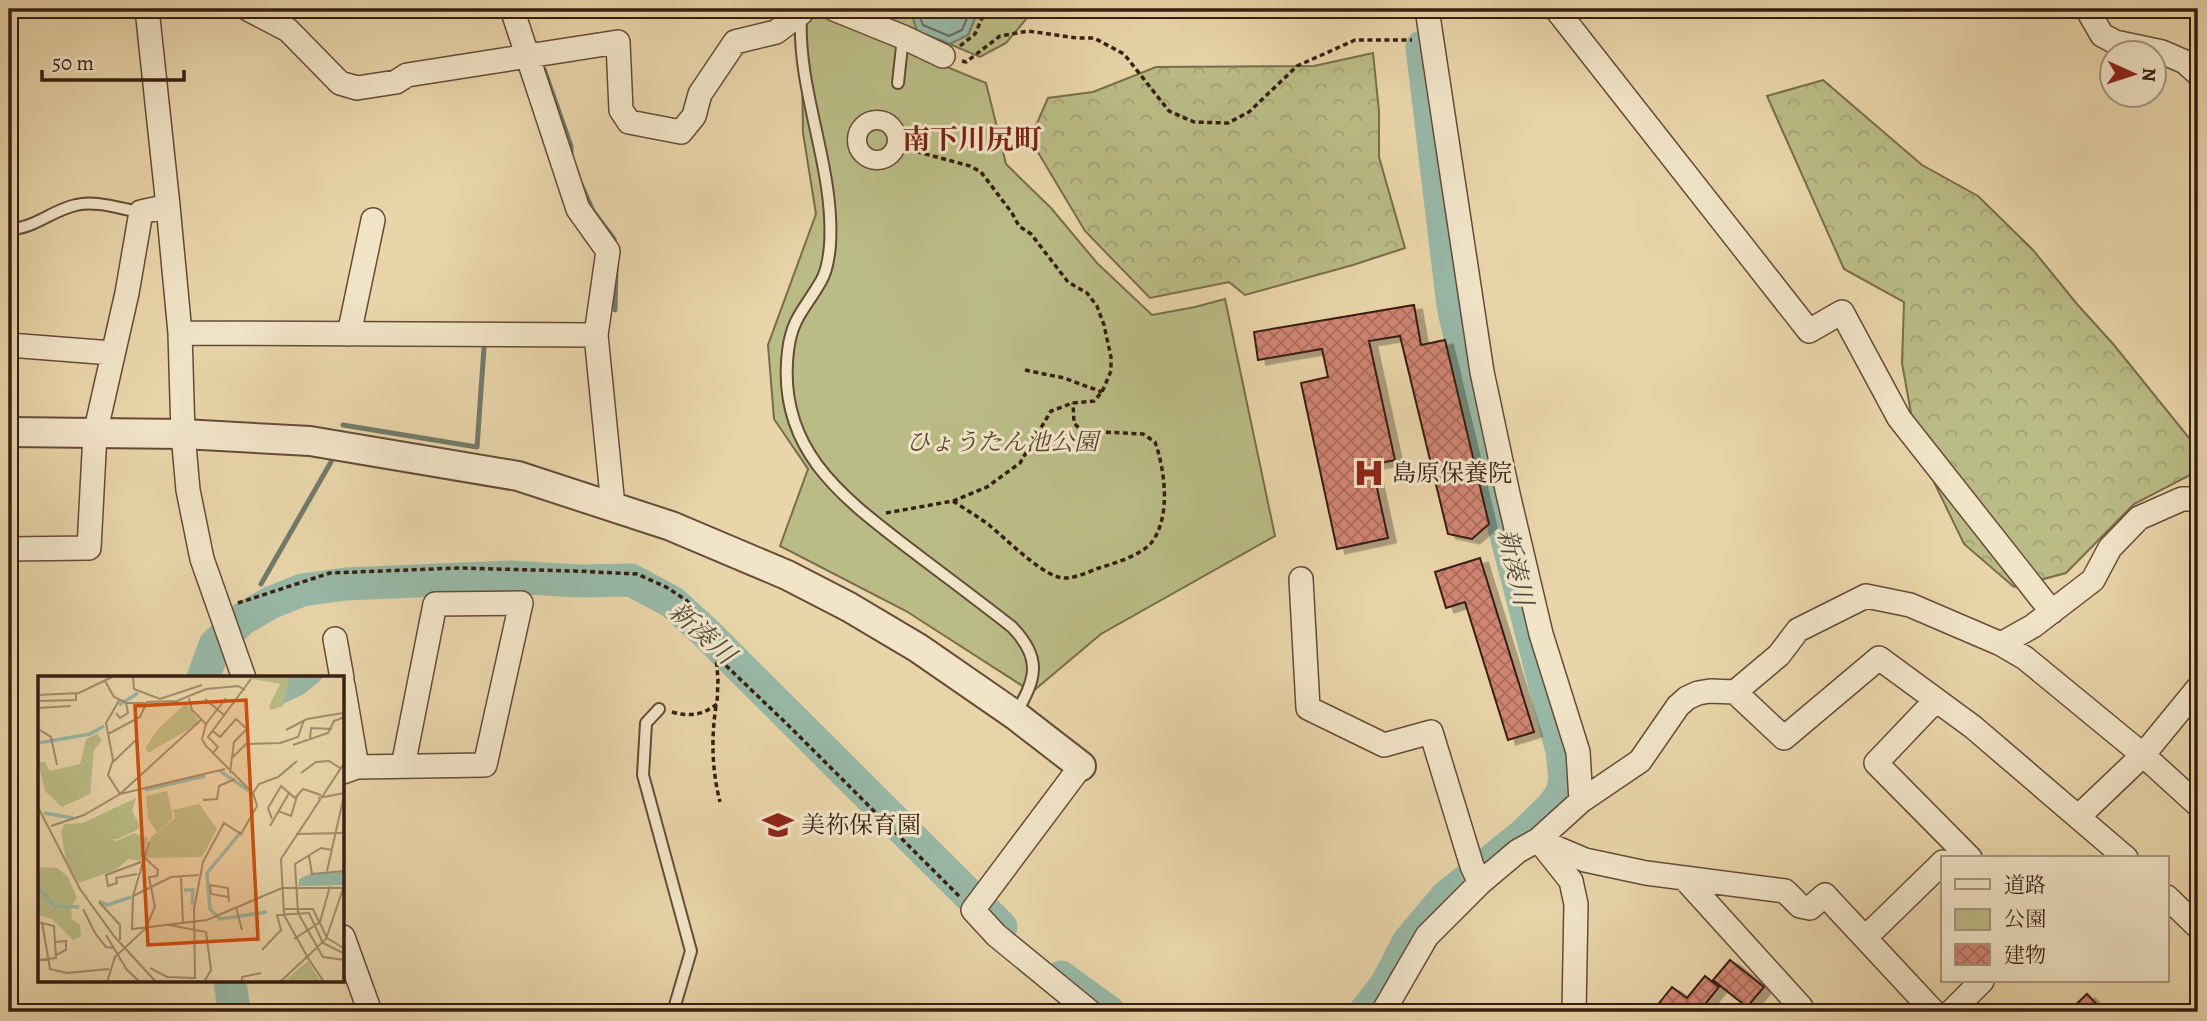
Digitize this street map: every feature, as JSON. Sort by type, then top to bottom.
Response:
[{"type":"street","points":[[147,9],[180,333],[183,435],[188,490],[202,559],[243,676]]},
{"type":"street","points":[[248,9],[288,30],[340,83],[356,88],[396,82],[407,75],[618,42],[621,110],[629,122],[681,132],[694,116],[700,94],[735,42],[776,32],[801,11]]},
{"type":"street","points":[[512,9],[578,209],[608,251],[597,335],[613,506]]},
{"type":"street","points":[[834,9],[903,37],[943,57]]},
{"type":"street","points":[[1427,9],[1482,372],[1541,634],[1578,752],[1581,801]]},
{"type":"street","points":[[1556,9],[1809,331],[1842,312],[1899,418],[2052,612]]},
{"type":"street","points":[[2087,9],[2102,35],[2115,42],[2162,52],[2185,62],[2198,74]]},
{"type":"street","points":[[9,549],[89,548],[95,434],[127,293],[141,212],[168,206]]},
{"type":"street","points":[[349,334],[373,220]]},
{"type":"street","points":[[180,333],[597,335]]},
{"type":"street","points":[[9,345],[112,353]]},
{"type":"street","points":[[9,432],[183,435],[310,441],[518,476],[671,526],[787,575],[849,607],[918,648],[1015,715],[1081,766],[976,906],[996,935],[1090,1012]]},
{"type":"street","points":[[2001,644],[2033,626],[2093,580],[2110,548],[2139,518],[2182,499],[2198,499]]},
{"type":"street","points":[[1301,579],[1308,708],[1384,744],[1430,732],[1477,876]]},
{"type":"street","points":[[1735,692],[1779,655],[1798,630],[1866,596],[1910,605],[2001,644],[2025,658],[2143,755],[2198,805]]},
{"type":"street","points":[[345,709],[350,769],[485,765],[521,603],[435,604],[403,766]]},
{"type":"street","points":[[335,639],[342,676]]},
{"type":"street","points":[[1383,1012],[1427,936],[1477,876],[1538,840],[1581,801],[1640,761],[1678,706],[1698,692],[1735,692],[1784,738],[1879,658],[1973,727],[2124,856]]},
{"type":"street","points":[[2078,817],[2143,755],[2198,688]]},
{"type":"street","points":[[1936,700],[1876,763],[1954,856]]},
{"type":"street","points":[[1538,840],[1585,860],[1646,873],[1785,891],[1800,906],[1810,908],[1825,895],[1934,1012]]},
{"type":"street","points":[[1538,840],[1571,880],[1576,904],[1574,1012]]},
{"type":"street","points":[[1865,937],[1941,868]]},
{"type":"street","points":[[1684,878],[1801,1007],[1801,1012]]},
{"type":"street","points":[[2168,898],[2198,927]]},
{"type":"street","points":[[345,943],[370,1012]]},
{"type":"street","points":[[1951,1012],[1981,982]]},
{"type":"lane","points":[[801,11],[802,63],[823,166],[830,245],[822,279],[794,322],[788,349],[786,386],[794,421],[802,442],[822,473],[846,498],[1024,639],[1033,660],[1033,681],[1015,715]]},
{"type":"lane","points":[[898,83],[903,37]]},
{"type":"lane","points":[[9,229],[33,224],[75,205],[94,204],[141,212]]},
{"type":"lane","points":[[659,709],[646,723],[643,775],[691,951],[673,1012]]},
{"type":"path","points":[[943,57],[975,34],[986,9]]},
{"type":"path","points":[[943,57],[966,62],[1000,36],[1028,31],[1094,38],[1124,54],[1169,111],[1194,122],[1228,123],[1249,112],[1297,66],[1355,40],[1433,40]]},
{"type":"path","points":[[869,516],[953,501],[987,488],[1020,463],[1051,411],[1073,403],[1094,401],[1102,392],[1111,371],[1111,357],[1097,306],[1087,293],[1068,282],[1031,234],[1019,226],[981,172],[970,166],[896,146]]},
{"type":"path","points":[[1025,370],[1064,378],[1102,392]]},
{"type":"path","points":[[953,501],[1057,577],[1070,578],[1102,567],[1137,553],[1151,543],[1161,524],[1164,501],[1163,474],[1155,442],[1143,434],[1082,431],[1074,423],[1073,403]]},
{"type":"path","points":[[717,655],[727,646]]},
{"type":"path","points":[[717,655],[717,704],[712,735],[714,780],[720,802]]},
{"type":"path","points":[[717,655],[976,906]]},
{"type":"path","points":[[659,709],[682,715],[705,713],[717,704]]},
{"type":"green space","name":"ひょうたん池公園","points":[[801,9],[986,83],[1006,164],[1051,208],[1097,263],[1152,315],[1225,299],[1275,536],[1101,634],[1032,692],[906,611],[780,546],[808,469],[774,419],[768,345],[816,214],[803,133]]},
{"type":"green space","points":[[867,9],[1027,9],[1027,18],[1006,43],[980,57]]},
{"type":"green space","points":[[1373,53],[1379,111],[1379,157],[1405,248],[1245,295],[1229,282],[1150,298],[1085,231],[1030,139],[1048,98],[1093,92],[1156,67],[1314,66]]},
{"type":"green space","points":[[1823,80],[1922,165],[1978,196],[2033,250],[2198,449],[2198,471],[2134,504],[2066,573],[2014,587],[1964,544],[1917,447],[1902,363],[1904,302],[1844,269],[1767,96]]},
{"type":"water","points":[[910,9],[979,9],[968,35],[950,44],[917,31]]},
{"type":"building","points":[[1414,305],[1421,345],[1445,340],[1489,524],[1472,539],[1448,534],[1400,336],[1369,341],[1395,460],[1372,465],[1388,538],[1337,549],[1301,383],[1328,377],[1322,349],[1258,360],[1254,332]]},
{"type":"building","points":[[1480,558],[1534,732],[1508,740],[1465,602],[1446,608],[1435,572]]},
{"type":"building","points":[[1730,960],[1764,987],[1747,1007],[1713,980]]},
{"type":"building","points":[[1705,976],[1719,987],[1701,1009],[1705,1012],[1652,1012],[1672,987],[1687,998]]},
{"type":"building","points":[[2087,994],[2104,1012],[2068,1012]]},
{"type":"waterway","name":"新湊川","points":[[1365,1012],[1386,985],[1409,941],[1446,897],[1522,836],[1552,807],[1562,793],[1565,779],[1562,751],[1493,485],[1453,306],[1422,47]]},
{"type":"waterway","points":[[544,69],[571,146],[571,155]]},
{"type":"waterway","points":[[581,184],[593,211],[614,239],[615,245]]},
{"type":"waterway","points":[[615,310],[616,269]]},
{"type":"waterway","points":[[343,425],[477,447],[484,348]]},
{"type":"waterway","points":[[261,584],[331,462]]},
{"type":"waterway","name":"新湊川","points":[[204,676],[215,645],[242,619],[270,603],[302,590],[346,584],[510,577],[578,581],[631,580],[672,602],[705,632],[1001,927]]},
{"type":"waterway","name":"新湊川","points":[[242,619],[247,611]]},
{"type":"waterway","name":"新湊川","points":[[1061,977],[1109,1012]]},
{"type":"waterway","name":"新湊川","points":[[230,982],[234,1012]]},
{"type":"place","name":"島原保養院","points":[[1369,473]]},
{"type":"place","name":"美祢保育園","points":[[778,825]]},
{"type":"district","name":"南下川尻町","points":[[972,140]]}]
